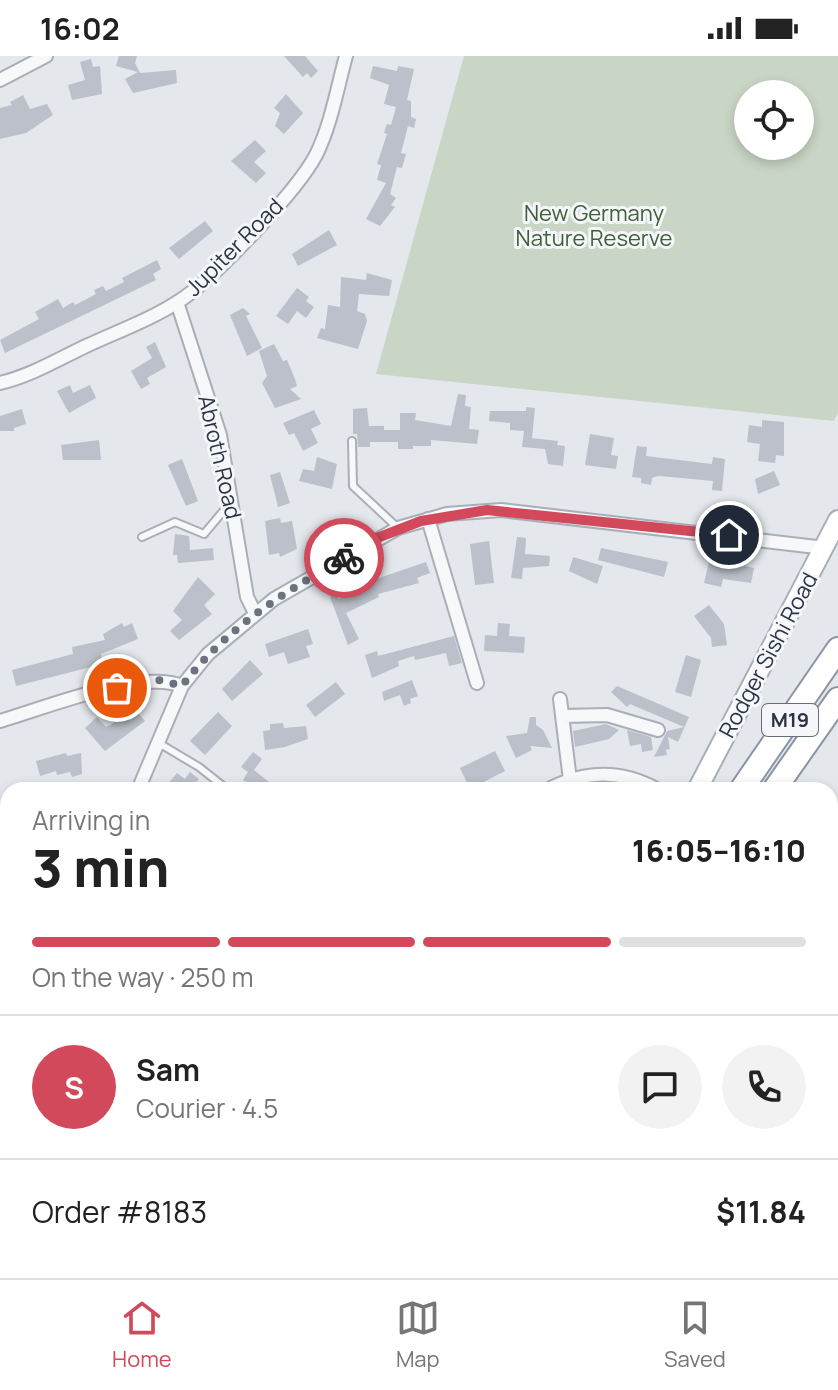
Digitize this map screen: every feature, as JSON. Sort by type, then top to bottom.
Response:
[{"type":"highway","points":[[756,770],[838,635]]},
{"type":"highway","name":"M19","points":[[747,782],[838,649]]},
{"type":"highway","name":"M19","points":[[780,782],[836,703]]},
{"type":"street","points":[[0,80],[46,56]]},
{"type":"street","name":"Jupiter Road","points":[[0,383],[24,375],[177,302],[214,270],[305,173],[322,141],[346,56]]},
{"type":"street","name":"Abroth Road","points":[[177,302],[220,435],[247,597],[255,613]]},
{"type":"street","points":[[141,782],[182,686],[208,654],[255,613],[291,588],[398,528],[467,511],[516,511],[825,548]]},
{"type":"street","points":[[428,519],[477,683]]},
{"type":"street","name":"Rodger Sishi Road","points":[[701,782],[838,520]]},
{"type":"street","points":[[0,721],[133,683],[158,680],[182,686]]},
{"type":"street","points":[[560,699],[570,780]]},
{"type":"street","points":[[563,716],[607,715],[658,730]]},
{"type":"street","points":[[565,782],[612,773],[642,782]]},
{"type":"lane","points":[[352,441],[353,486],[398,528]]},
{"type":"lane","points":[[142,537],[175,522],[204,534],[232,500]]},
{"type":"lane","points":[[157,742],[218,782]]},
{"type":"green space","name":"New Germany Nature Reserve","points":[[464,56],[838,56],[838,413],[834,421],[376,374]]},
{"type":"building","points":[[119,56],[137,56],[135,63],[140,73],[176,70],[177,83],[133,93],[125,79],[138,72],[116,66]]},
{"type":"building","points":[[284,56],[305,56],[318,71],[311,78],[307,73],[303,77]]},
{"type":"building","points":[[91,59],[93,67],[100,66],[102,94],[72,100],[68,85],[85,80],[80,62]]},
{"type":"building","points":[[373,66],[397,71],[398,66],[414,69],[407,100],[411,101],[411,117],[416,119],[414,128],[408,126],[401,153],[406,154],[402,168],[397,167],[390,194],[396,198],[391,205],[395,207],[380,226],[366,219],[386,183],[377,180],[381,165],[377,164],[387,134],[384,133],[387,124],[391,125],[396,107],[384,104],[389,85],[370,78]]},
{"type":"building","points":[[286,94],[303,113],[284,134],[275,126],[280,113],[274,108]]},
{"type":"building","points":[[23,95],[30,109],[47,104],[53,115],[26,133],[0,139],[0,108],[12,105],[10,102]]},
{"type":"building","points":[[255,140],[266,151],[254,162],[266,173],[256,183],[231,161]]},
{"type":"building","points":[[205,221],[213,231],[179,259],[169,248]]},
{"type":"building","points":[[329,230],[337,245],[298,266],[292,254]]},
{"type":"building","points":[[157,260],[161,269],[153,274],[156,280],[5,353],[0,340],[39,319],[35,312],[58,299],[63,308],[73,302],[75,305],[96,294],[94,290],[103,286],[106,291],[124,282],[122,278]]},
{"type":"building","points":[[367,273],[392,280],[389,296],[359,294],[357,311],[365,314],[367,321],[358,349],[317,338],[321,328],[325,329],[328,305],[340,307],[341,277],[366,280]]},
{"type":"building","points":[[297,288],[309,297],[306,301],[314,307],[306,318],[297,311],[288,324],[276,316]]},
{"type":"building","points":[[243,308],[250,314],[246,316],[262,348],[247,356],[230,315]]},
{"type":"building","points":[[155,342],[166,367],[147,378],[150,384],[141,389],[131,371],[152,358],[146,347]]},
{"type":"building","points":[[274,344],[283,361],[287,360],[295,379],[297,386],[290,389],[301,399],[275,408],[262,383],[267,376],[259,351]]},
{"type":"building","points":[[70,385],[73,393],[90,385],[96,398],[69,413],[57,391]]},
{"type":"building","points":[[458,394],[466,395],[465,406],[471,407],[469,429],[479,430],[477,444],[431,440],[431,446],[413,446],[413,449],[398,449],[398,442],[370,442],[370,447],[358,447],[357,434],[353,434],[353,409],[367,408],[369,426],[384,426],[384,430],[400,430],[400,413],[416,413],[415,420],[451,426]]},
{"type":"building","points":[[526,407],[535,408],[532,438],[558,441],[557,445],[565,446],[563,466],[548,464],[545,449],[522,447],[524,431],[510,430],[510,423],[489,421],[490,411],[526,411]]},
{"type":"building","points":[[22,409],[26,424],[14,428],[14,431],[0,431],[0,416]]},
{"type":"building","points":[[314,410],[321,424],[311,429],[318,443],[303,451],[294,433],[289,435],[283,423]]},
{"type":"building","points":[[762,420],[784,422],[784,456],[776,455],[775,463],[758,461],[760,444],[747,442],[749,425],[762,427]]},
{"type":"building","points":[[590,434],[614,438],[611,455],[618,456],[616,469],[585,465]]},
{"type":"building","points":[[99,440],[101,460],[63,460],[61,445]]},
{"type":"building","points":[[637,446],[647,447],[646,456],[712,464],[713,457],[725,459],[722,491],[712,490],[713,481],[658,476],[652,478],[651,485],[641,483],[641,478],[632,477]]},
{"type":"building","points":[[317,457],[337,464],[332,489],[299,481],[303,469],[314,471]]},
{"type":"building","points":[[182,459],[198,501],[186,506],[168,465]]},
{"type":"building","points":[[774,471],[780,485],[758,494],[755,479]]},
{"type":"building","points":[[280,472],[290,503],[278,507],[270,475]]},
{"type":"building","points":[[280,518],[281,523],[292,521],[297,549],[280,557],[279,553],[269,555],[265,521]]},
{"type":"building","points":[[175,534],[189,536],[190,550],[213,548],[214,560],[178,563],[177,555],[173,555]]},
{"type":"building","points":[[517,537],[526,538],[525,554],[550,556],[549,566],[523,568],[522,579],[511,578]]},
{"type":"building","points":[[489,541],[494,583],[475,585],[470,544]]},
{"type":"building","points":[[601,548],[668,562],[664,577],[598,560]]},
{"type":"building","points":[[735,553],[747,556],[745,566],[754,568],[751,583],[723,579],[721,587],[704,583],[710,558],[732,563]]},
{"type":"building","points":[[573,557],[603,566],[597,584],[569,571]]},
{"type":"building","points":[[426,562],[430,573],[417,578],[419,583],[378,594],[379,597],[346,613],[359,639],[348,645],[330,597],[336,594],[339,599],[382,577]]},
{"type":"building","points":[[198,577],[215,594],[204,605],[212,614],[179,640],[170,631],[182,620],[173,611]]},
{"type":"building","points":[[709,605],[724,624],[727,645],[712,647],[711,638],[694,616]]},
{"type":"building","points":[[122,623],[124,627],[132,623],[138,639],[101,654],[103,664],[16,686],[12,670],[73,654],[72,647],[105,640],[103,634]]},
{"type":"building","points":[[498,623],[510,624],[509,636],[525,637],[524,653],[484,651],[485,635],[497,636]]},
{"type":"building","points":[[308,629],[313,644],[306,646],[310,657],[288,664],[284,652],[269,657],[265,644]]},
{"type":"building","points":[[454,636],[462,663],[449,666],[446,653],[415,660],[414,656],[398,661],[399,666],[372,678],[365,655],[377,651],[378,656]]},
{"type":"building","points":[[686,655],[701,660],[691,697],[675,692]]},
{"type":"building","points":[[250,660],[263,674],[232,701],[222,689]]},
{"type":"building","points":[[412,680],[418,696],[410,699],[411,703],[404,706],[400,695],[384,701],[382,692]]},
{"type":"building","points":[[336,682],[345,694],[315,717],[306,705]]},
{"type":"building","points":[[617,686],[689,717],[678,742],[668,737],[670,749],[666,750],[667,755],[654,757],[667,731],[684,727],[630,704],[627,707],[611,692]]},
{"type":"building","points":[[133,707],[145,721],[105,751],[85,728],[97,717],[106,727]]},
{"type":"building","points":[[218,712],[232,726],[205,755],[190,741]]},
{"type":"building","points":[[530,717],[536,717],[536,725],[543,730],[552,748],[530,746],[532,750],[516,758],[506,736],[527,733]]},
{"type":"building","points":[[283,723],[284,728],[306,726],[308,739],[265,750],[263,731],[270,730],[270,724]]},
{"type":"building","points":[[606,724],[619,730],[609,739],[575,747],[573,731]]},
{"type":"building","points":[[627,730],[651,737],[653,750],[642,752],[641,744],[630,746]]},
{"type":"building","points":[[495,751],[505,771],[484,782],[467,782],[460,768]]},
{"type":"building","points":[[253,752],[262,759],[254,770],[269,782],[246,782],[243,780],[248,772],[241,767]]},
{"type":"building","points":[[66,753],[67,756],[81,753],[82,774],[72,777],[70,772],[57,775],[56,771],[40,776],[36,761]]},
{"type":"building","points":[[190,772],[199,779],[197,782],[170,782],[177,773],[185,779]]},
{"type":"way so far","points":[[117,688],[148,680],[182,686],[208,654],[255,613],[344,558]]},
{"type":"route","points":[[344,558],[398,528],[447,514],[487,510],[729,535]]}]
